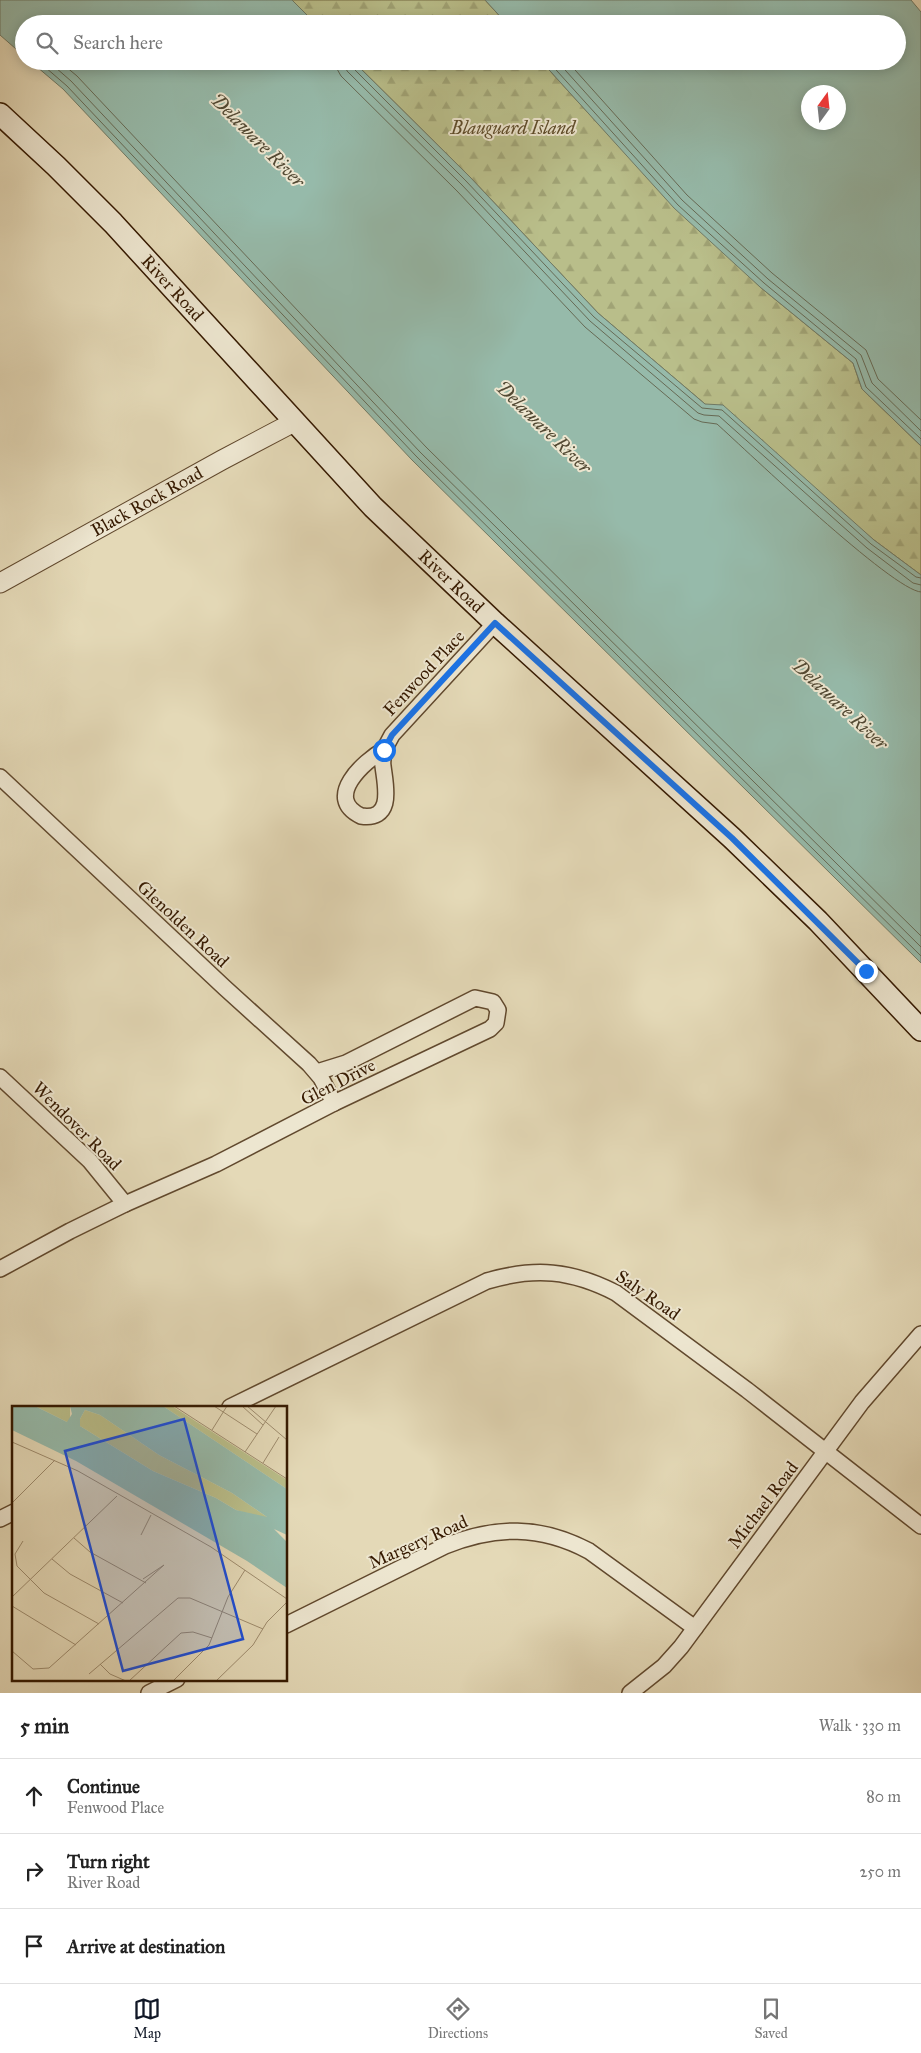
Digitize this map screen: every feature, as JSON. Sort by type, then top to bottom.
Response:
[{"type":"main road","name":"River Road","points":[[0,114],[113,223],[373,507],[495,623],[732,838],[866,971],[921,1030]]},
{"type":"street","name":"Black Rock Road","points":[[0,583],[294,422]]},
{"type":"street","name":"Fenwood Place","points":[[384,750],[392,735],[495,623]]},
{"type":"street","name":"Glenolden Road","points":[[0,777],[317,1072],[334,1103]]},
{"type":"street","name":"Glen Drive","points":[[0,1269],[125,1204],[216,1164],[303,1121],[334,1103],[490,1029],[496,1024],[499,1016],[496,1005],[494,1002],[482,998],[467,1001],[368,1052],[317,1072]]},
{"type":"street","name":"Wendover Road","points":[[0,1077],[90,1161],[125,1204]]},
{"type":"street","name":"Saly Road","points":[[232,1406],[487,1281],[508,1275],[530,1272],[553,1272],[575,1276],[596,1283],[616,1293],[921,1526]]},
{"type":"street","name":"Michael Road","points":[[630,1693],[664,1666],[695,1628],[862,1402],[921,1334]]},
{"type":"street","points":[[0,1519],[12,1513]]},
{"type":"street","name":"Margery Road","points":[[288,1624],[445,1546],[466,1538],[510,1530],[540,1533],[576,1544],[589,1551],[695,1628]]},
{"type":"street","points":[[149,1693],[175,1680]]},
{"type":"green space","points":[[292,0],[485,0],[499,15],[307,15]]},
{"type":"green space","name":"Blauguard Island","points":[[362,70],[549,70],[601,127],[760,287],[853,363],[862,389],[921,446],[921,575],[874,540],[705,404],[598,313],[470,177]]},
{"type":"water","points":[[0,0],[292,0],[307,15],[15,15],[15,48],[0,35]]},
{"type":"water","points":[[485,0],[911,0],[921,12],[921,446],[862,389],[853,363],[760,287],[674,208],[549,70],[906,70],[906,15],[499,15]]},
{"type":"water","name":"Delaware River","points":[[41,70],[362,70],[470,177],[598,313],[705,404],[723,405],[874,540],[921,575],[921,963],[412,460],[63,89]]},
{"type":"route","points":[[384,750],[392,735],[495,623],[732,838],[818,921],[866,971]]}]
